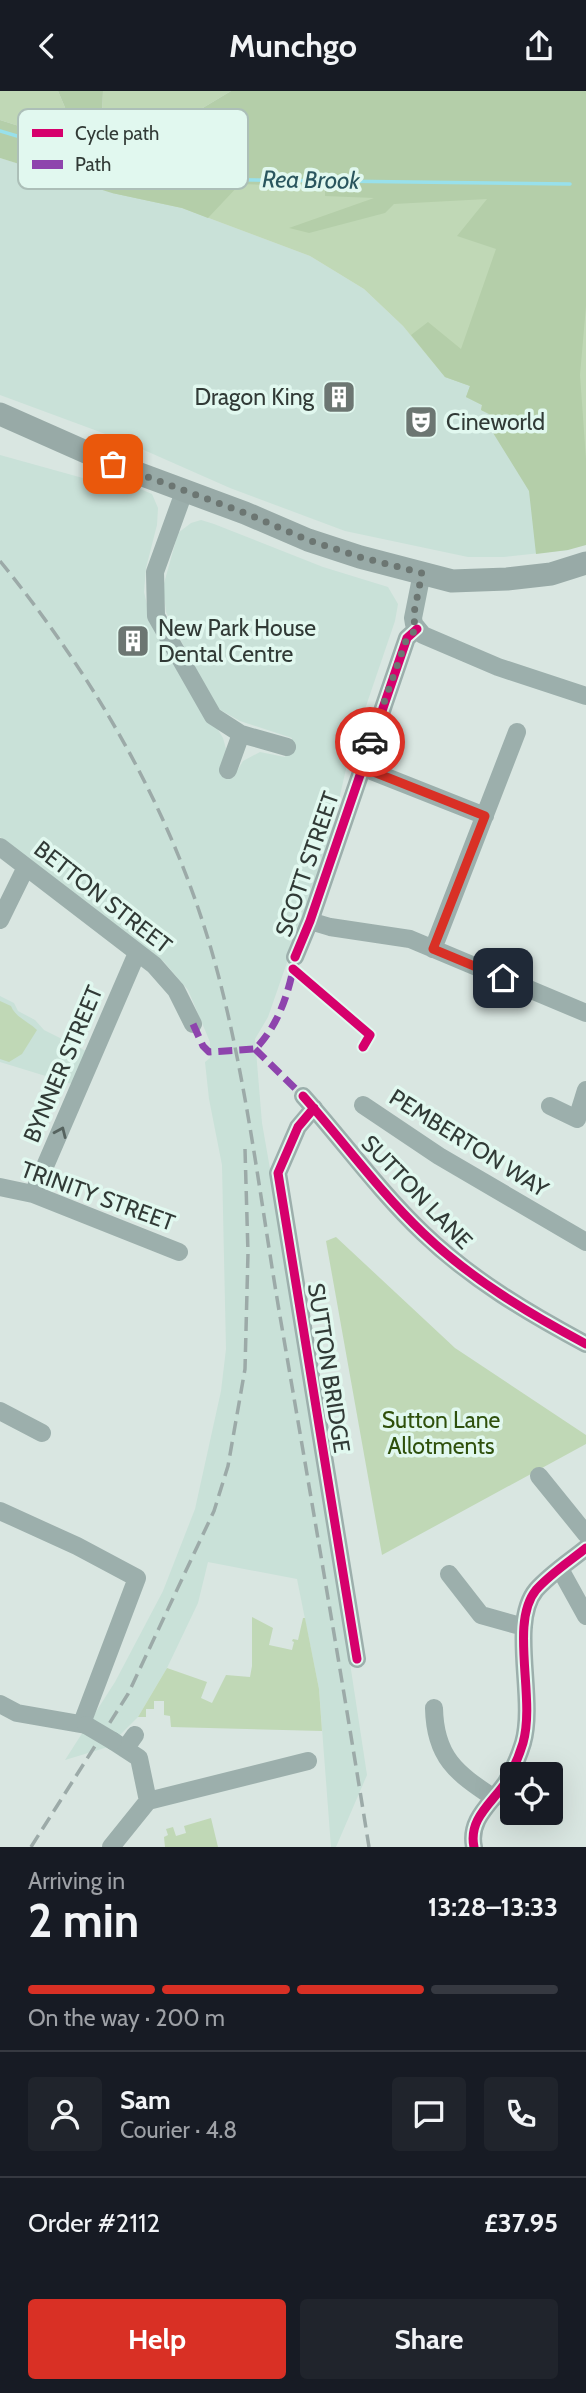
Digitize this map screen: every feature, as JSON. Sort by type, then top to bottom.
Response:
[{"type":"main road","points":[[0,414],[113,464],[308,540],[360,557],[453,581],[551,574],[583,564]]},
{"type":"street","points":[[184,492],[155,572],[156,616],[213,716],[241,734],[287,747]]},
{"type":"street","points":[[422,573],[413,618],[417,629],[423,635],[498,667],[586,696]]},
{"type":"street","name":"SCOTT STREET","points":[[295,957],[310,921],[407,638],[417,629]]},
{"type":"street","points":[[433,949],[517,731]]},
{"type":"street","points":[[228,771],[241,734]]},
{"type":"street","points":[[361,767],[485,816]]},
{"type":"street","name":"BETTON STREET","points":[[0,847],[154,965],[176,990],[193,1024]]},
{"type":"street","points":[[0,920],[26,867]]},
{"type":"street","points":[[310,921],[330,927],[410,939],[586,1013]]},
{"type":"street","name":"BYNNER STREET","points":[[33,1194],[137,953]]},
{"type":"street","points":[[550,1106],[582,1121],[586,1090]]},
{"type":"street","name":"SUTTON LANE","points":[[308,1102],[422,1233],[470,1274],[586,1344]]},
{"type":"street","name":"SUTTON BRIDGE","points":[[308,1102],[278,1173],[359,1648]]},
{"type":"street","name":"PEMBERTON WAY","points":[[363,1105],[439,1156],[586,1242]]},
{"type":"street","name":"TRINITY STREET","points":[[0,1187],[33,1194],[179,1252]]},
{"type":"street","points":[[0,1412],[42,1433]]},
{"type":"street","points":[[538,1476],[550,1503],[586,1534]]},
{"type":"street","points":[[0,1511],[77,1546],[137,1578],[84,1724]]},
{"type":"street","points":[[474,1847],[476,1824],[483,1809],[494,1798],[515,1765],[526,1730],[529,1712],[524,1627],[530,1600],[536,1590],[586,1548]]},
{"type":"street","points":[[560,1569],[586,1616]]},
{"type":"street","points":[[458,1579],[481,1615],[524,1627]]},
{"type":"street","points":[[0,1704],[17,1713],[84,1724],[124,1742],[139,1758],[148,1801]]},
{"type":"street","points":[[430,1718],[437,1741],[453,1766],[465,1779],[494,1798]]},
{"type":"street","points":[[111,1847],[148,1801],[308,1761]]},
{"type":"shaded area","points":[[0,158],[18,163],[18,189],[102,189],[182,208],[310,256],[364,289],[403,326],[445,376],[470,386],[482,405],[481,410],[495,417],[568,550],[504,557],[468,557],[345,531],[230,488],[119,439],[0,395]]},
{"type":"shaded area","points":[[0,455],[90,480],[133,486],[152,494],[158,508],[157,525],[146,568],[144,592],[150,617],[223,738],[233,774],[243,761],[260,752],[285,757],[292,738],[240,721],[215,707],[166,612],[163,587],[178,533],[191,523],[201,520],[214,524],[323,567],[388,587],[398,604],[395,621],[349,756],[330,839],[268,1017],[255,1039],[262,1123],[307,1380],[367,1775],[336,1847],[331,1847],[319,1689],[297,1579],[208,1562],[198,1603],[167,1668],[138,1717],[108,1747],[65,1760],[115,1682],[163,1591],[195,1509],[221,1391],[226,1349],[222,1165],[205,1062],[210,1058],[210,1042],[188,990],[164,962],[0,837]]},
{"type":"shaded area","points":[[0,996],[14,1003],[18,1011],[35,1020],[44,1030],[88,1052],[75,1085],[0,1062]]},
{"type":"green space","points":[[0,91],[58,91],[66,109],[18,109],[18,126],[0,120]]},
{"type":"green space","points":[[58,91],[103,91],[102,109],[66,109]]},
{"type":"green space","points":[[103,91],[231,91],[201,109],[102,109]]},
{"type":"green space","points":[[231,91],[586,91],[586,306],[580,375],[586,459],[586,545],[536,554],[529,491],[490,428],[495,417],[481,410],[482,405],[466,397],[470,386],[445,377],[411,335],[428,322],[461,349],[496,249],[457,236],[487,199],[394,204],[385,213],[309,233],[289,228],[374,198],[325,196],[325,187],[248,184],[248,109],[201,109]]},
{"type":"green space","points":[[586,91],[586,545],[495,417],[481,410],[482,405],[466,397],[470,386],[445,377],[403,326],[364,289],[310,256],[182,208],[112,193],[114,189],[248,189],[248,137]]},
{"type":"green space","points":[[0,120],[18,126],[18,164],[0,158]]},
{"type":"green space","points":[[99,189],[235,189],[208,218],[182,208]]},
{"type":"green space","points":[[0,1001],[11,1006],[37,1030],[22,1054],[9,1062],[0,1059]]},
{"type":"green space","name":"Sutton Lane Allotments","points":[[336,1237],[455,1348],[586,1435],[586,1444],[382,1555],[326,1241]]},
{"type":"green space","points":[[252,1617],[273,1628],[269,1645],[292,1650],[292,1641],[298,1640],[305,1618],[319,1689],[322,1731],[171,1727],[170,1716],[164,1715],[164,1701],[154,1701],[154,1709],[146,1709],[146,1717],[138,1717],[167,1668],[207,1682],[201,1698],[212,1703],[226,1675],[250,1677]]},
{"type":"green space","points":[[211,1818],[218,1847],[165,1847],[164,1837],[168,1835],[166,1829],[173,1827],[176,1836],[186,1833],[184,1826]]},
{"type":"waterway","name":"Rea Brook","points":[[0,131],[18,136]]},
{"type":"waterway","name":"Rea Brook","points":[[248,180],[570,184]]},
{"type":"railway","points":[[0,561],[70,655],[131,756],[158,808],[181,862],[218,974],[246,1104],[369,1847]]},
{"type":"railway","points":[[31,1847],[128,1694],[214,1511],[228,1466],[245,1369],[248,1253],[245,1149]]},
{"type":"marked path","points":[[193,1024],[203,1046],[209,1052],[255,1049],[270,1031],[281,1009],[294,964]]},
{"type":"marked path","points":[[255,1049],[303,1096]]},
{"type":"cycle path","points":[[295,957],[310,921],[407,638],[417,629]]},
{"type":"cycle path","points":[[293,969],[370,1035],[363,1047]]},
{"type":"cycle path","points":[[303,1096],[391,1200],[441,1250],[501,1294],[586,1344]]},
{"type":"cycle path","points":[[314,1108],[298,1127],[278,1173],[357,1659]]},
{"type":"cycle path","points":[[474,1847],[473,1837],[478,1820],[506,1782],[523,1743],[527,1705],[523,1641],[528,1604],[542,1584],[586,1548]]},
{"type":"way so far","points":[[113,464],[245,513],[308,540],[422,573],[413,618],[417,629],[407,638],[370,742]]},
{"type":"place","name":"Dragon King","points":[[339,397]]},
{"type":"place","name":"Cineworld","points":[[421,422]]},
{"type":"place","name":"New Park House Dental Centre","points":[[133,641]]},
{"type":"route","points":[[370,742],[361,767],[485,816],[433,949],[503,978]]}]
